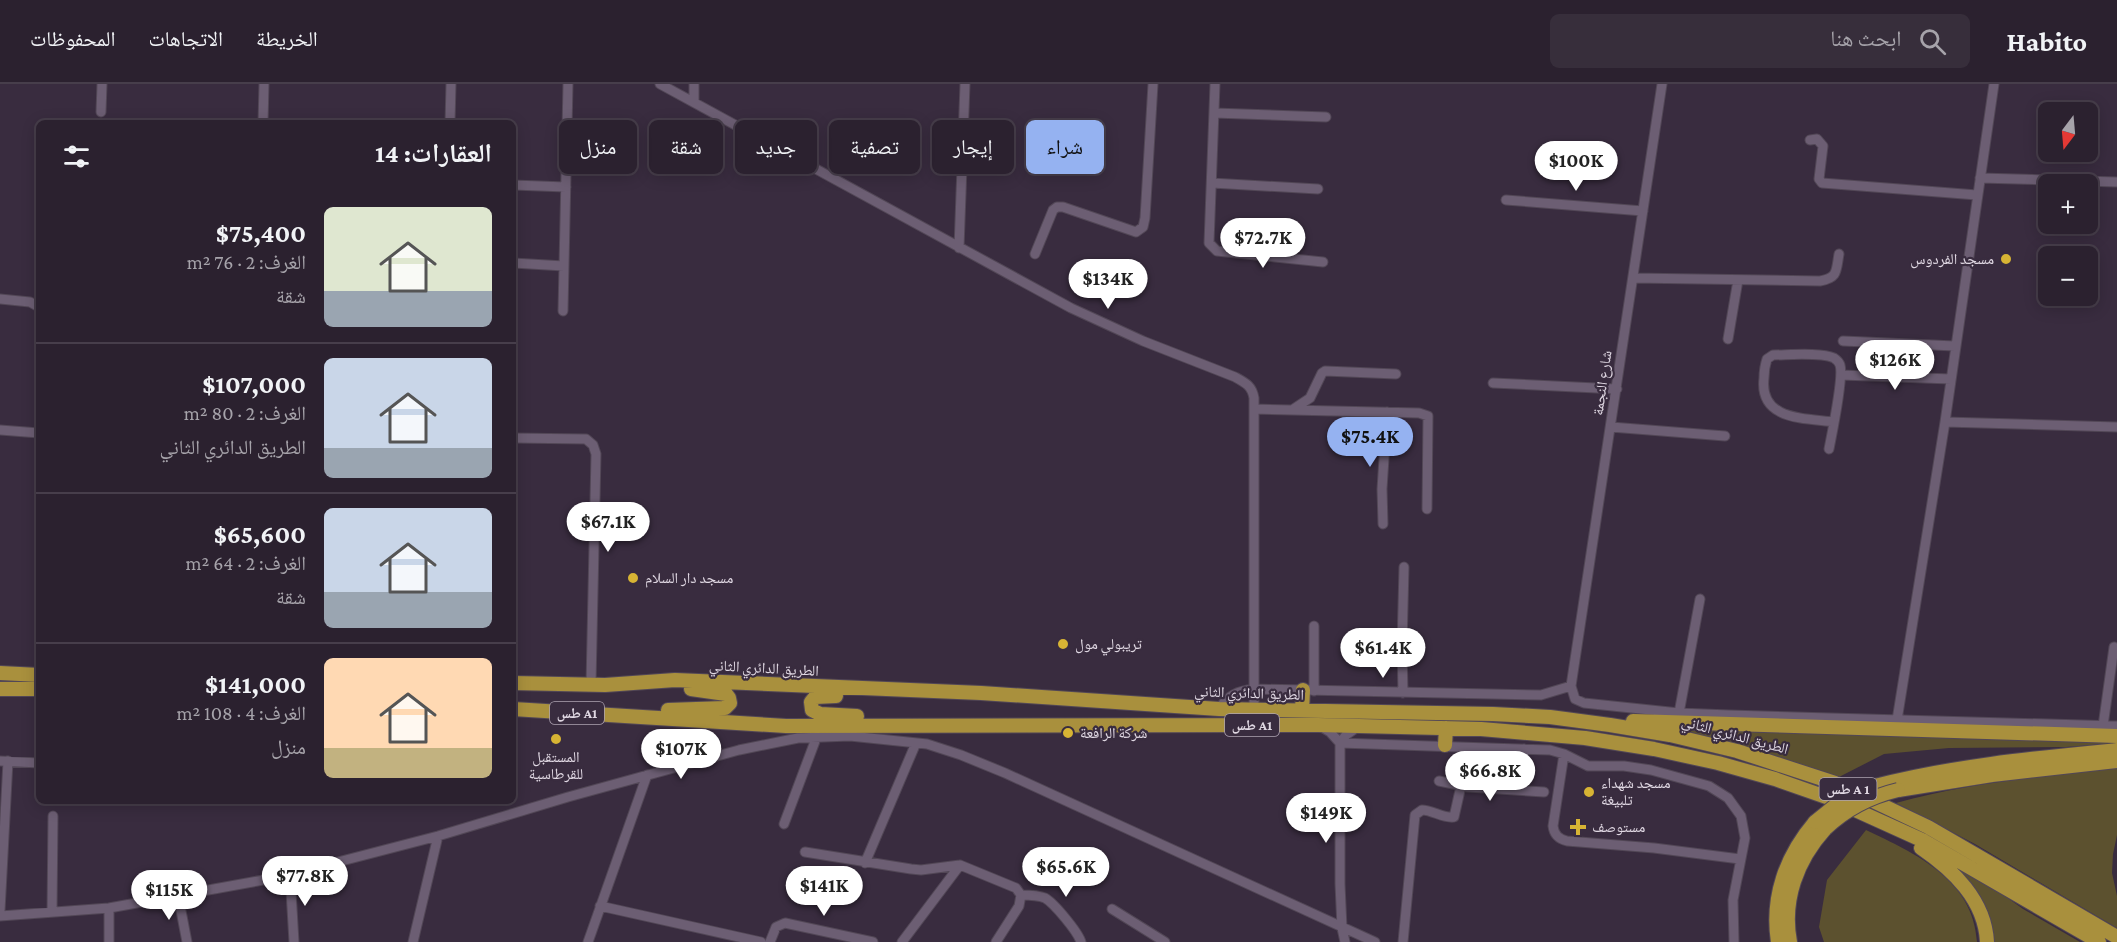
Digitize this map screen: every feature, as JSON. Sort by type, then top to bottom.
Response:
[{"type":"highway","points":[[0,674],[36,675]]},
{"type":"highway","name":"الطريق الدائري الثاني","points":[[516,683],[598,684],[675,680],[981,693],[1219,709],[1493,714],[1550,717],[1620,726],[1703,742],[1770,760],[1835,783],[1928,827],[2117,937]]},
{"type":"highway","points":[[516,703],[675,710],[725,708],[730,703],[726,694],[691,689],[598,684]]},
{"type":"highway","points":[[0,689],[36,690]]},
{"type":"highway","points":[[1302,711],[1308,690]]},
{"type":"highway","points":[[975,725],[945,718],[820,714],[812,710],[810,705],[818,696],[940,698],[981,693]]},
{"type":"highway","name":"الطريق الدائري الثاني","points":[[516,710],[786,726],[1318,724],[1446,728],[1551,734],[1654,749],[1766,776],[1877,818],[1969,866],[2099,942]]},
{"type":"highway","points":[[1550,717],[1594,717],[1671,723],[2117,736]]},
{"type":"highway","points":[[1445,746],[1446,728]]},
{"type":"highway","points":[[1778,942],[1776,910],[1784,874],[1800,841],[1820,825],[1841,801],[1871,787],[1913,776],[2117,750]]},
{"type":"highway","points":[[1790,942],[1788,913],[1794,878],[1820,825],[1864,801],[1898,790],[1992,774],[2117,761]]},
{"type":"highway","points":[[1877,818],[1938,860],[1956,876],[1971,895],[1982,915],[1988,942]]},
{"type":"street","points":[[101,112],[102,84]]},
{"type":"street","points":[[263,120],[264,84]]},
{"type":"street","points":[[450,120],[451,84]]},
{"type":"street","points":[[562,311],[568,84]]},
{"type":"street","points":[[660,84],[1081,313],[1143,341],[1235,377],[1249,385],[1253,391],[1254,409],[1254,710]]},
{"type":"street","points":[[694,84],[694,102]]},
{"type":"street","points":[[958,248],[965,84]]},
{"type":"street","points":[[1035,254],[1053,210],[1057,207],[1063,207],[1136,232],[1143,227],[1153,84]]},
{"type":"street","points":[[1215,84],[1209,243],[1217,251],[1323,262]]},
{"type":"street","name":"شارع النجمة","points":[[1571,686],[1662,84]]},
{"type":"street","points":[[1897,720],[1945,422],[1994,84]]},
{"type":"street","points":[[1214,112],[1326,117]]},
{"type":"street","points":[[1810,140],[1818,139],[1823,146],[1819,179],[1822,183],[1977,195]]},
{"type":"street","points":[[1980,178],[2117,182]]},
{"type":"street","points":[[1212,183],[1318,189]]},
{"type":"street","points":[[516,185],[566,187]]},
{"type":"street","points":[[1506,200],[1643,211]]},
{"type":"street","points":[[1633,278],[1827,280],[1835,275],[1839,254]]},
{"type":"street","points":[[516,263],[564,266]]},
{"type":"street","points":[[1728,339],[1738,280]]},
{"type":"street","points":[[0,299],[30,302],[36,305]]},
{"type":"street","points":[[1844,341],[1956,346]]},
{"type":"street","points":[[1829,449],[1834,422],[1841,375],[1840,364],[1836,359],[1827,356],[1773,355],[1767,359],[1763,395],[1778,413],[1834,422]]},
{"type":"street","points":[[1292,410],[1310,398],[1322,373],[1326,371],[1396,374]]},
{"type":"street","points":[[1841,375],[1951,379]]},
{"type":"street","points":[[1493,383],[1617,390]]},
{"type":"street","points":[[1254,409],[1387,412],[1423,414],[1429,417],[1427,509]]},
{"type":"street","points":[[1383,524],[1382,489],[1387,412]]},
{"type":"street","points":[[1945,422],[2117,427]]},
{"type":"street","points":[[1611,427],[1725,436]]},
{"type":"street","points":[[0,430],[36,433]]},
{"type":"street","points":[[516,438],[586,439],[593,445],[596,454],[598,684]]},
{"type":"street","points":[[1403,693],[1404,567]]},
{"type":"street","points":[[1679,713],[1700,599]]},
{"type":"street","points":[[1308,690],[1314,626]]},
{"type":"street","points":[[2103,726],[2114,647]]},
{"type":"street","points":[[1219,709],[1229,696],[1242,690],[1254,689],[1541,695],[1571,686],[1575,699],[1584,703],[1679,713],[2117,726]]},
{"type":"street","points":[[1318,724],[1340,743],[1550,750],[1588,766],[1623,766],[1651,770],[1709,786],[1722,793],[1737,810],[1743,824],[1745,838],[1733,900],[1734,942]]},
{"type":"street","points":[[1345,942],[1342,928],[1339,838],[1340,743],[1350,731],[1359,726]]},
{"type":"street","points":[[784,825],[817,736]]},
{"type":"street","points":[[0,916],[109,908],[290,874],[438,836],[738,750],[817,736],[850,736],[938,747],[1005,773],[1375,942]]},
{"type":"street","points":[[864,863],[916,743]]},
{"type":"street","points":[[1521,790],[1524,749]]},
{"type":"street","points":[[1564,754],[1553,826],[1560,839],[1740,859]]},
{"type":"street","points":[[0,911],[4,761],[36,763]]},
{"type":"street","points":[[588,942],[647,775]]},
{"type":"street","points":[[1439,781],[1461,786],[1544,792]]},
{"type":"street","points":[[1403,942],[1415,815],[1422,810],[1433,811],[1449,818],[1454,817],[1461,786]]},
{"type":"street","points":[[52,912],[53,816]]},
{"type":"street","points":[[413,942],[438,836]]},
{"type":"street","points":[[805,852],[864,863],[921,870],[960,865],[1016,888],[1021,895],[1019,906],[996,942]]},
{"type":"street","points":[[902,942],[960,865]]},
{"type":"street","points":[[290,874],[294,942]]},
{"type":"street","points":[[178,895],[187,942]]},
{"type":"street","points":[[1021,895],[1044,898],[1056,907],[1079,935],[1081,942]]},
{"type":"street","points":[[600,906],[761,942]]},
{"type":"street","points":[[109,908],[109,942]]},
{"type":"street","points":[[1112,909],[1165,942]]},
{"type":"street","points":[[770,942],[776,927],[785,923],[873,942]]},
{"type":"shaded area","points":[[1684,730],[2117,743],[2066,747],[1949,748],[1884,754],[1839,777]]},
{"type":"shaded area","points":[[2117,768],[2117,835],[2112,873],[2117,896],[2117,928],[1975,844],[1896,803],[1978,785]]},
{"type":"shaded area","points":[[1866,830],[1922,859],[1953,885],[1965,901],[1973,920],[1977,942],[1824,942],[1819,927],[1827,880]]},
{"type":"shaded area","points":[[1945,862],[1998,891],[2023,909],[2080,942],[1991,942]]},
{"type":"place","name":"مسجد الفردوس","points":[[2006,259]]},
{"type":"place","name":"مسجد دار السلام","points":[[633,578]]},
{"type":"place","name":"تريبولي مول","points":[[1063,644]]},
{"type":"place","name":"شركة الرافعة","points":[[1068,733]]},
{"type":"place","name":"المستقبل للقرطاسية","points":[[556,739]]},
{"type":"place","name":"مسجد شهداء تلبيغة","points":[[1589,792]]},
{"type":"place","name":"مستوصف","points":[[1578,827]]}]
